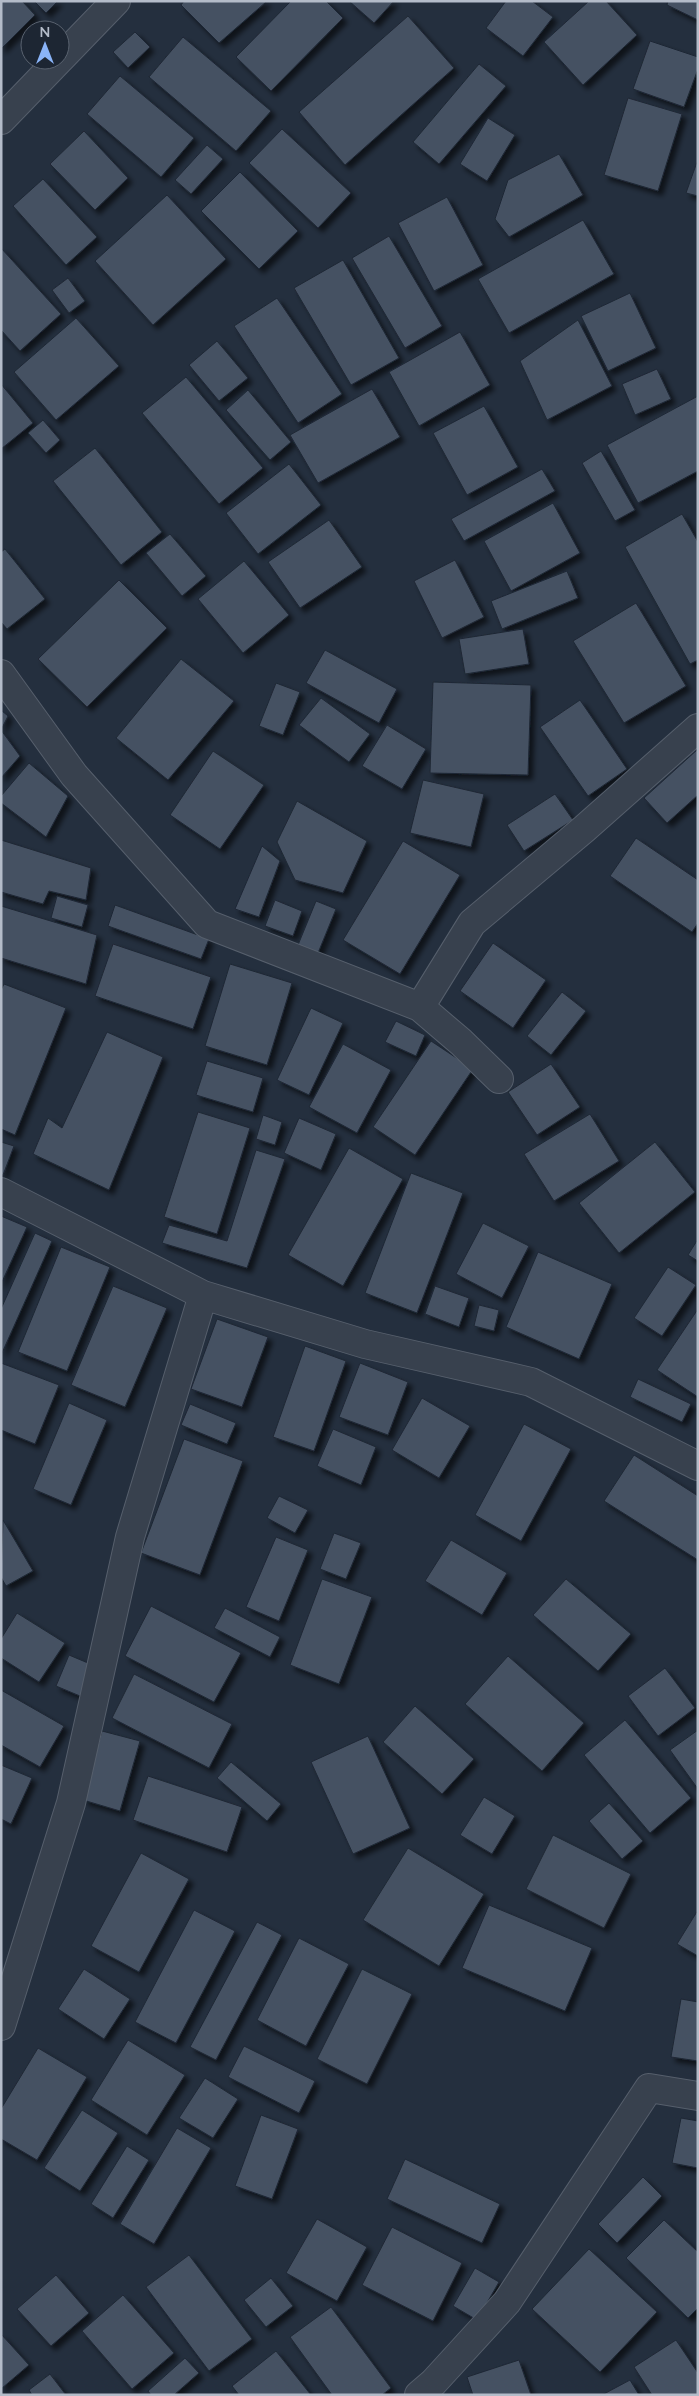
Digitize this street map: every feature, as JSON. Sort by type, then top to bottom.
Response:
[{"type":"street","points":[[70,49],[116,1]]},
{"type":"street","points":[[1,120],[50,70]]},
{"type":"street","points":[[1,674],[74,775],[206,924],[420,1007],[461,1042],[499,1079]]},
{"type":"street","points":[[420,1007],[472,923],[584,829],[698,728]]},
{"type":"street","points":[[1,1192],[203,1295],[365,1344],[531,1382],[698,1466]]},
{"type":"street","points":[[1,2026],[71,1803],[130,1537],[203,1295]]},
{"type":"street","points":[[431,2391],[507,2302],[649,2088],[698,2096]]},
{"type":"building","points":[[1,1],[22,1],[35,15],[30,20],[20,20],[20,30],[1,49]]},
{"type":"building","points":[[34,1],[58,1],[46,13]]},
{"type":"building","points":[[184,1],[266,2],[219,43],[181,5]]},
{"type":"building","points":[[291,1],[326,1],[343,18],[271,91],[236,57]]},
{"type":"building","points":[[349,1],[394,1],[374,23]]},
{"type":"building","points":[[506,1],[532,1],[553,17],[523,56],[486,28]]},
{"type":"building","points":[[589,1],[606,1],[637,35],[583,85],[544,42]]},
{"type":"building","points":[[668,1],[698,1],[698,20],[667,5]]},
{"type":"building","points":[[408,16],[454,68],[345,165],[299,112]]},
{"type":"building","points":[[135,32],[150,47],[128,68],[113,52]]},
{"type":"building","points":[[183,37],[271,111],[236,151],[149,77]]},
{"type":"building","points":[[650,41],[698,57],[698,69],[684,107],[633,89]]},
{"type":"building","points":[[479,64],[506,86],[439,164],[413,142]]},
{"type":"building","points":[[120,76],[194,138],[161,177],[87,114]]},
{"type":"building","points":[[628,98],[682,114],[658,191],[604,175]]},
{"type":"building","points":[[488,118],[515,135],[487,181],[460,164]]},
{"type":"building","points":[[282,129],[351,193],[318,228],[249,163]]},
{"type":"building","points":[[84,131],[128,178],[95,210],[50,164]]},
{"type":"building","points":[[207,145],[223,159],[191,194],[175,180]]},
{"type":"building","points":[[559,154],[583,195],[509,237],[495,219],[508,180]]},
{"type":"building","points":[[698,162],[698,196],[686,193]]},
{"type":"building","points":[[240,172],[298,231],[259,269],[201,211]]},
{"type":"building","points":[[43,179],[97,237],[66,265],[13,206]]},
{"type":"building","points":[[167,195],[226,259],[153,325],[95,261]]},
{"type":"building","points":[[447,197],[483,265],[434,291],[398,223]]},
{"type":"building","points":[[583,220],[614,274],[509,333],[478,279]]},
{"type":"building","points":[[389,236],[442,326],[405,348],[352,258]]},
{"type":"building","points":[[1,248],[61,314],[20,351],[1,330]]},
{"type":"building","points":[[343,260],[399,358],[351,385],[294,288]]},
{"type":"building","points":[[68,278],[85,301],[69,313],[52,290]]},
{"type":"building","points":[[630,293],[656,348],[608,371],[581,316]]},
{"type":"building","points":[[277,298],[342,394],[298,423],[234,326]]},
{"type":"building","points":[[76,318],[119,366],[56,420],[14,372]]},
{"type":"building","points":[[578,320],[612,386],[547,420],[520,361]]},
{"type":"building","points":[[460,332],[490,385],[419,426],[389,372]]},
{"type":"building","points":[[217,341],[248,378],[219,401],[189,365]]},
{"type":"building","points":[[657,369],[671,399],[635,415],[622,384]]},
{"type":"building","points":[[186,377],[263,468],[219,504],[142,413]]},
{"type":"building","points":[[1,384],[33,423],[1,449]]},
{"type":"building","points":[[372,389],[400,437],[318,483],[290,435]]},
{"type":"building","points":[[248,390],[291,442],[270,460],[226,410]]},
{"type":"building","points":[[698,396],[698,471],[638,503],[607,445]]},
{"type":"building","points":[[484,406],[518,467],[467,495],[433,433]]},
{"type":"building","points":[[43,420],[60,440],[46,453],[28,433]]},
{"type":"building","points":[[95,448],[162,532],[121,565],[53,481]]},
{"type":"building","points":[[601,451],[635,510],[615,521],[582,463]]},
{"type":"building","points":[[289,464],[321,505],[258,554],[226,513]]},
{"type":"building","points":[[542,469],[555,491],[464,541],[451,519]]},
{"type":"building","points":[[553,503],[580,553],[511,591],[484,541]]},
{"type":"building","points":[[682,514],[698,542],[698,660],[690,664],[625,547]]},
{"type":"building","points":[[329,520],[362,567],[300,608],[268,562]]},
{"type":"building","points":[[170,534],[206,576],[182,596],[146,553]]},
{"type":"building","points":[[5,549],[45,599],[7,629],[1,622],[1,552]]},
{"type":"building","points":[[455,560],[484,617],[442,638],[414,581]]},
{"type":"building","points":[[244,561],[289,615],[243,653],[198,599]]},
{"type":"building","points":[[567,571],[578,598],[502,629],[491,601]]},
{"type":"building","points":[[119,580],[167,628],[87,707],[38,659]]},
{"type":"building","points":[[636,603],[686,686],[624,723],[573,641]]},
{"type":"building","points":[[523,629],[529,664],[465,674],[459,639]]},
{"type":"building","points":[[325,650],[397,689],[379,723],[306,683]]},
{"type":"building","points":[[181,659],[234,701],[168,780],[116,738]]},
{"type":"building","points":[[433,682],[531,685],[528,775],[430,773]]},
{"type":"building","points":[[276,683],[300,692],[283,735],[259,726]]},
{"type":"building","points":[[321,698],[370,734],[349,762],[299,725]]},
{"type":"building","points":[[580,700],[627,769],[588,796],[540,727]]},
{"type":"building","points":[[1,710],[8,716],[1,730]]},
{"type":"building","points":[[387,725],[426,749],[402,789],[362,766]]},
{"type":"building","points":[[1,730],[20,756],[1,778]]},
{"type":"building","points":[[698,749],[698,795],[667,823],[644,798]]},
{"type":"building","points":[[213,751],[264,785],[220,849],[170,815]]},
{"type":"building","points":[[29,763],[68,796],[46,837],[1,803],[1,796]]},
{"type":"building","points":[[423,780],[484,794],[471,847],[410,833]]},
{"type":"building","points":[[555,794],[573,820],[524,851],[507,825]]},
{"type":"building","points":[[297,801],[367,841],[343,893],[295,880],[277,842]]},
{"type":"building","points":[[636,838],[698,880],[698,923],[692,932],[610,876]]},
{"type":"building","points":[[1,840],[91,868],[86,900],[49,891],[43,904],[1,892]]},
{"type":"building","points":[[403,841],[460,875],[400,974],[343,940]]},
{"type":"building","points":[[262,846],[280,861],[259,917],[235,909]]},
{"type":"building","points":[[57,896],[88,905],[82,927],[51,918]]},
{"type":"building","points":[[275,900],[302,911],[293,936],[265,926]]},
{"type":"building","points":[[316,901],[336,909],[318,953],[298,945]]},
{"type":"building","points":[[115,905],[209,939],[201,959],[108,926]]},
{"type":"building","points":[[1,906],[97,935],[86,984],[1,958]]},
{"type":"building","points":[[493,943],[546,980],[513,1028],[460,991]]},
{"type":"building","points":[[113,944],[211,977],[193,1029],[95,996]]},
{"type":"building","points":[[230,964],[292,983],[267,1065],[205,1046]]},
{"type":"building","points":[[4,984],[66,1008],[15,1135],[1,1129],[1,990]]},
{"type":"building","points":[[562,992],[586,1011],[551,1055],[527,1036]]},
{"type":"building","points":[[311,1008],[343,1023],[309,1095],[277,1080]]},
{"type":"building","points":[[396,1021],[425,1035],[416,1056],[385,1042]]},
{"type":"building","points":[[107,1032],[163,1057],[109,1190],[33,1154],[48,1118],[62,1128]]},
{"type":"building","points":[[431,1041],[473,1069],[415,1155],[373,1127]]},
{"type":"building","points":[[343,1044],[391,1070],[357,1133],[309,1107]]},
{"type":"building","points":[[207,1061],[263,1078],[253,1112],[196,1095]]},
{"type":"building","points":[[551,1064],[580,1107],[537,1135],[508,1092]]},
{"type":"building","points":[[198,1112],[250,1128],[217,1234],[164,1217]]},
{"type":"building","points":[[590,1114],[619,1161],[554,1201],[524,1154]]},
{"type":"building","points":[[263,1115],[282,1122],[275,1145],[256,1139]]},
{"type":"building","points":[[299,1118],[336,1134],[321,1170],[284,1153]]},
{"type":"building","points":[[1,1142],[14,1146],[3,1175],[1,1175]]},
{"type":"building","points":[[655,1142],[695,1192],[619,1253],[579,1203]]},
{"type":"building","points":[[349,1148],[403,1179],[343,1286],[288,1255]]},
{"type":"building","points":[[256,1150],[285,1159],[247,1268],[162,1243],[169,1225],[227,1241]]},
{"type":"building","points":[[411,1173],[463,1193],[417,1313],[365,1293]]},
{"type":"building","points":[[1,1216],[27,1227],[1,1284]]},
{"type":"building","points":[[483,1223],[529,1246],[502,1298],[456,1274]]},
{"type":"building","points":[[35,1233],[52,1241],[2,1353],[1,1309]]},
{"type":"building","points":[[698,1239],[698,1261],[688,1255]]},
{"type":"building","points":[[61,1247],[110,1267],[67,1371],[18,1352]]},
{"type":"building","points":[[538,1252],[612,1284],[579,1359],[506,1327]]},
{"type":"building","points":[[668,1267],[696,1285],[662,1336],[634,1318]]},
{"type":"building","points":[[113,1286],[167,1308],[125,1407],[71,1385]]},
{"type":"building","points":[[435,1286],[469,1298],[459,1327],[425,1314]]},
{"type":"building","points":[[479,1305],[499,1310],[494,1331],[474,1326]]},
{"type":"building","points":[[698,1309],[698,1397],[657,1370]]},
{"type":"building","points":[[217,1319],[268,1337],[242,1407],[191,1389]]},
{"type":"building","points":[[305,1346],[346,1361],[314,1451],[273,1437]]},
{"type":"building","points":[[1,1363],[59,1385],[35,1444],[1,1430]]},
{"type":"building","points":[[360,1363],[408,1382],[388,1435],[339,1417]]},
{"type":"building","points":[[638,1379],[691,1404],[682,1422],[630,1397]]},
{"type":"building","points":[[422,1398],[470,1426],[439,1478],[392,1450]]},
{"type":"building","points":[[69,1403],[107,1420],[71,1505],[33,1489]]},
{"type":"building","points":[[190,1404],[236,1423],[227,1444],[181,1425]]},
{"type":"building","points":[[524,1424],[571,1449],[521,1541],[475,1515]]},
{"type":"building","points":[[333,1429],[376,1447],[361,1485],[317,1466]]},
{"type":"building","points":[[184,1439],[243,1461],[200,1575],[141,1553]]},
{"type":"building","points":[[634,1455],[698,1496],[698,1560],[604,1501]]},
{"type":"building","points":[[279,1496],[308,1510],[295,1533],[267,1518]]},
{"type":"building","points":[[3,1520],[33,1571],[6,1586],[1,1577]]},
{"type":"building","points":[[334,1533],[361,1543],[346,1579],[320,1569]]},
{"type":"building","points":[[276,1537],[308,1550],[279,1621],[246,1607]]},
{"type":"building","points":[[451,1540],[507,1573],[482,1615],[425,1581]]},
{"type":"building","points":[[322,1579],[372,1597],[339,1684],[290,1665]]},
{"type":"building","points":[[566,1579],[631,1634],[598,1671],[533,1615]]},
{"type":"building","points":[[151,1606],[241,1653],[214,1702],[125,1656]]},
{"type":"building","points":[[225,1608],[280,1637],[270,1657],[214,1628]]},
{"type":"building","points":[[17,1613],[65,1643],[39,1682],[1,1658],[1,1639]]},
{"type":"building","points":[[69,1655],[95,1666],[80,1696],[56,1686]]},
{"type":"building","points":[[508,1656],[584,1723],[542,1771],[465,1704]]},
{"type":"building","points":[[665,1668],[695,1708],[658,1736],[628,1696]]},
{"type":"building","points":[[134,1674],[232,1724],[209,1768],[112,1718]]},
{"type":"building","points":[[1,1690],[64,1726],[40,1767],[1,1745]]},
{"type":"building","points":[[415,1706],[474,1759],[442,1794],[383,1742]]},
{"type":"building","points":[[625,1720],[691,1798],[650,1833],[584,1755]]},
{"type":"building","points":[[698,1730],[698,1789],[670,1750]]},
{"type":"building","points":[[102,1731],[140,1741],[120,1811],[83,1800]]},
{"type":"building","points":[[368,1736],[410,1828],[353,1854],[311,1762]]},
{"type":"building","points":[[231,1762],[281,1804],[267,1821],[217,1778]]},
{"type":"building","points":[[1,1765],[32,1778],[11,1824],[1,1819]]},
{"type":"building","points":[[148,1776],[242,1807],[227,1852],[133,1820]]},
{"type":"building","points":[[484,1797],[515,1816],[492,1854],[460,1835]]},
{"type":"building","points":[[609,1803],[643,1841],[622,1859],[589,1821]]},
{"type":"building","points":[[553,1835],[631,1874],[604,1928],[526,1889]]},
{"type":"building","points":[[408,1848],[484,1894],[439,1966],[363,1920]]},
{"type":"building","points":[[141,1853],[189,1879],[139,1972],[91,1946]]},
{"type":"building","points":[[489,1905],[592,1948],[565,2011],[462,1968]]},
{"type":"building","points":[[194,1910],[235,1931],[176,2043],[135,2022]]},
{"type":"building","points":[[698,1910],[698,1956],[677,1944]]},
{"type":"building","points":[[257,1922],[282,1935],[216,2060],[190,2047]]},
{"type":"building","points":[[299,1938],[349,1964],[306,2046],[257,2020]]},
{"type":"building","points":[[84,1969],[130,1999],[104,2039],[58,2009]]},
{"type":"building","points":[[362,1969],[412,1994],[367,2084],[317,2059]]},
{"type":"building","points":[[681,1999],[698,2002],[698,2061],[671,2057]]},
{"type":"building","points":[[128,2040],[185,2075],[147,2135],[91,2100]]},
{"type":"building","points":[[244,2046],[315,2081],[299,2113],[228,2077]]},
{"type":"building","points":[[38,2048],[87,2077],[37,2160],[1,2139],[1,2109]]},
{"type":"building","points":[[205,2078],[238,2099],[213,2138],[179,2118]]},
{"type":"building","points":[[82,2110],[118,2133],[80,2191],[44,2168]]},
{"type":"building","points":[[261,2115],[298,2129],[272,2199],[235,2186]]},
{"type":"building","points":[[681,2118],[698,2121],[698,2168],[672,2163]]},
{"type":"building","points":[[177,2128],[211,2148],[154,2244],[120,2224]]},
{"type":"building","points":[[127,2146],[149,2160],[113,2218],[91,2204]]},
{"type":"building","points":[[405,2159],[500,2204],[482,2243],[387,2199]]},
{"type":"building","points":[[643,2177],[662,2196],[617,2243],[598,2224]]},
{"type":"building","points":[[317,2219],[367,2247],[337,2301],[286,2273]]},
{"type":"building","points":[[664,2220],[698,2252],[698,2308],[688,2318],[626,2258]]},
{"type":"building","points":[[392,2227],[462,2263],[433,2321],[362,2285]]},
{"type":"building","points":[[589,2249],[657,2312],[600,2372],[532,2309]]},
{"type":"building","points":[[189,2255],[252,2339],[209,2371],[146,2287]]},
{"type":"building","points":[[475,2268],[499,2282],[477,2320],[453,2306]]},
{"type":"building","points":[[56,2275],[89,2313],[51,2346],[17,2309]]},
{"type":"building","points":[[271,2278],[293,2306],[266,2327],[244,2300]]},
{"type":"building","points":[[123,2295],[174,2353],[132,2389],[82,2331]]},
{"type":"building","points":[[331,2307],[391,2388],[382,2395],[332,2395],[290,2337]]},
{"type":"building","points":[[1,2334],[29,2365],[1,2389]]},
{"type":"building","points":[[676,2340],[698,2373],[698,2395],[652,2395],[634,2367]]},
{"type":"building","points":[[276,2351],[311,2395],[239,2395],[232,2386]]},
{"type":"building","points":[[185,2358],[199,2373],[174,2395],[151,2395],[148,2391]]},
{"type":"building","points":[[519,2360],[531,2395],[473,2395],[467,2377]]},
{"type":"building","points":[[50,2374],[66,2395],[32,2395],[29,2390]]},
{"type":"building","points":[[630,2380],[639,2395],[602,2395]]}]
